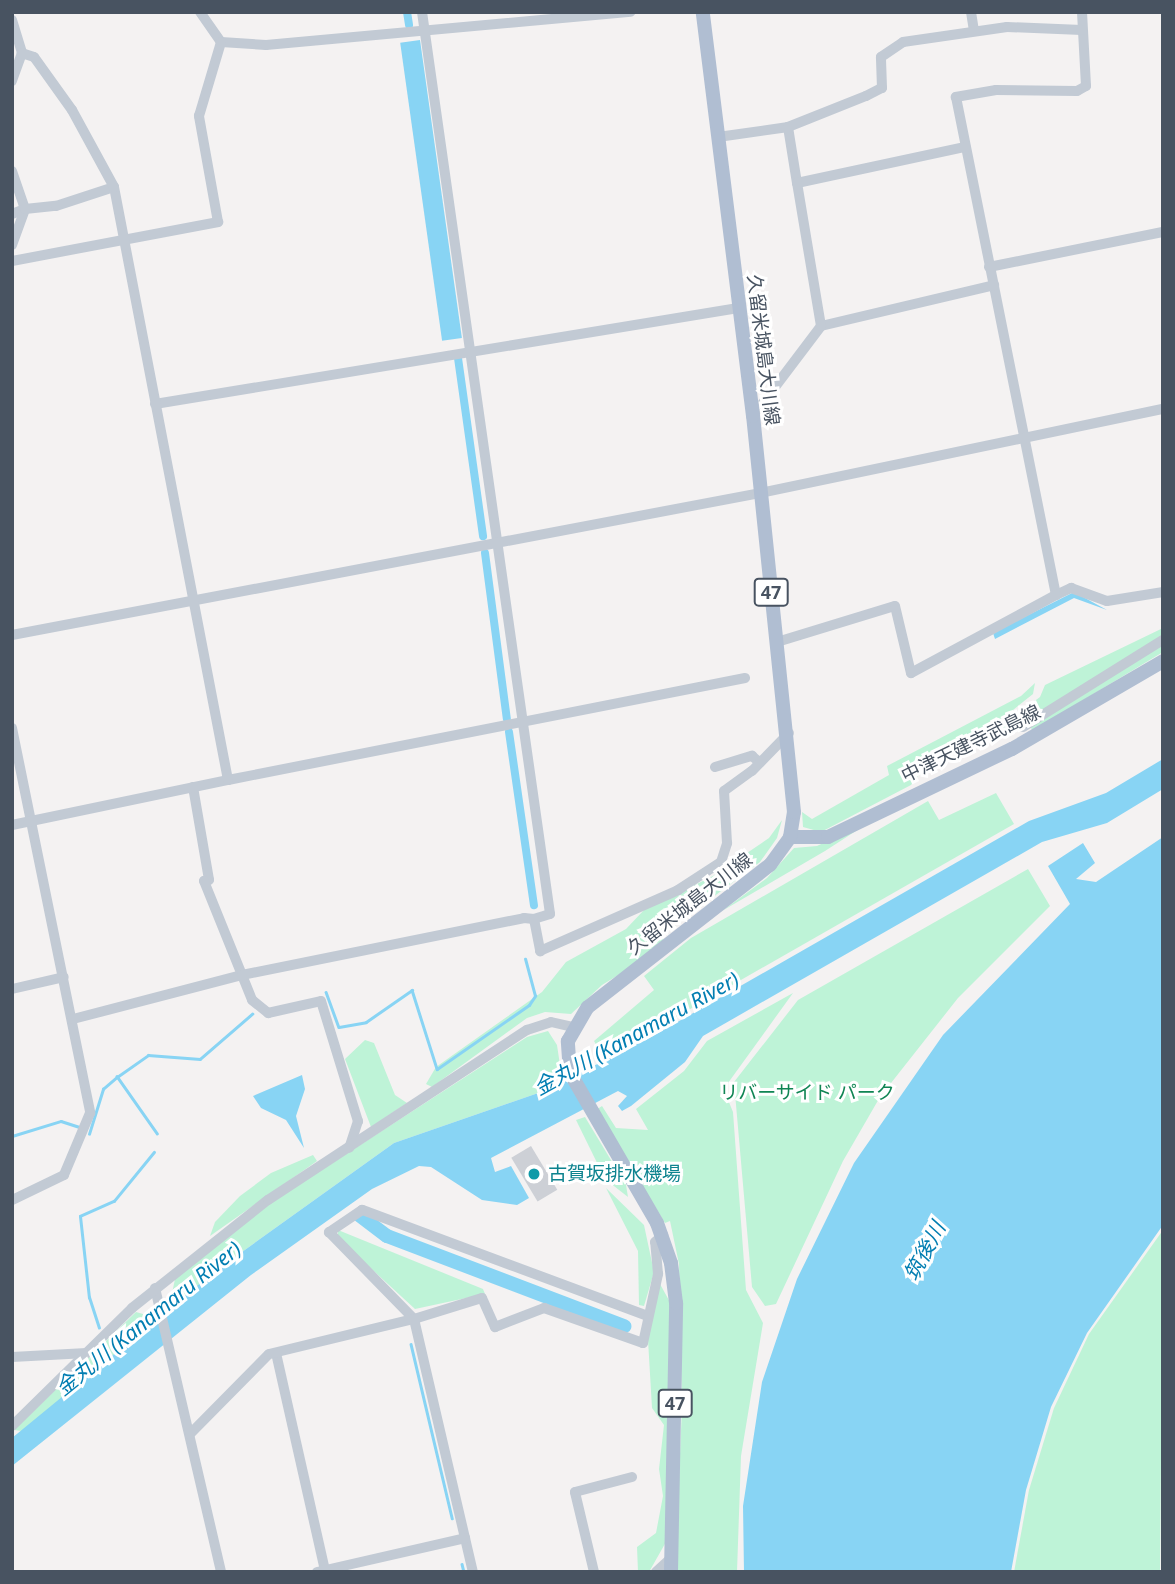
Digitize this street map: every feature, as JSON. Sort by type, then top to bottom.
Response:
[{"type":"main road","name":"久留米城島大川線","points":[[572,1027],[588,1007],[771,865],[790,837],[795,786],[703,12]]},
{"type":"main road","name":"中津天建寺武島線","points":[[790,837],[828,837],[1012,749],[1161,667]]},
{"type":"main road","name":"47","points":[[572,1027],[570,1073],[663,1235],[676,1303],[671,1565]]},
{"type":"street","points":[[200,12],[221,42]]},
{"type":"street","points":[[73,1019],[242,975],[550,914],[422,12]]},
{"type":"street","points":[[221,42],[266,45],[631,12]]},
{"type":"street","points":[[971,12],[974,30]]},
{"type":"street","points":[[1056,595],[956,97],[996,90],[1077,91],[1086,86],[1082,12]]},
{"type":"street","points":[[12,20],[22,53],[12,81]]},
{"type":"street","points":[[718,137],[788,128],[882,88],[881,57],[903,42],[974,30],[1082,30]]},
{"type":"street","points":[[12,261],[218,222],[199,116],[221,42]]},
{"type":"street","points":[[22,53],[34,57],[72,110],[114,187],[191,599],[228,780]]},
{"type":"street","points":[[788,128],[821,326]]},
{"type":"street","points":[[797,183],[965,147]]},
{"type":"street","points":[[12,172],[25,209],[12,245]]},
{"type":"street","points":[[12,214],[25,209],[56,206],[114,187]]},
{"type":"street","points":[[989,267],[1163,232]]},
{"type":"street","points":[[753,416],[821,326],[994,285]]},
{"type":"street","points":[[155,404],[469,348],[738,308]]},
{"type":"street","points":[[12,635],[760,493],[1163,409]]},
{"type":"street","points":[[777,642],[895,606],[911,673],[1071,587],[1107,601],[1163,592]]},
{"type":"street","points":[[1023,727],[1163,640]]},
{"type":"street","points":[[12,825],[745,678]]},
{"type":"street","points":[[12,728],[90,1106],[81,1140],[64,1175],[12,1200]]},
{"type":"street","points":[[534,919],[540,951],[711,871],[726,852],[723,791],[789,733]]},
{"type":"street","points":[[715,767],[752,755],[758,761]]},
{"type":"street","points":[[193,787],[209,880],[204,881],[242,975],[262,1012],[321,1001],[358,1121],[349,1148]]},
{"type":"street","points":[[12,989],[64,978]]},
{"type":"street","points":[[13,1423],[155,1288],[268,1200],[527,1030],[551,1022],[572,1027]]},
{"type":"street","points":[[473,1572],[414,1319],[330,1232],[362,1210],[645,1315]]},
{"type":"street","points":[[190,1434],[276,1353],[414,1319],[482,1298],[495,1327],[544,1308],[643,1343],[645,1315],[658,1273],[655,1242],[663,1235]]},
{"type":"street","points":[[155,1288],[221,1572]]},
{"type":"street","points":[[12,1357],[87,1353]]},
{"type":"street","points":[[276,1353],[321,1571],[465,1538]]},
{"type":"street","points":[[594,1572],[575,1492],[632,1477]]},
{"type":"street","points":[[656,1572],[671,1565]]},
{"type":"green space","points":[[1163,628],[1163,637],[1016,728],[967,751],[1040,697],[1045,685]]},
{"type":"green space","points":[[1163,644],[1163,652],[1032,731],[1031,727]]},
{"type":"green space","points":[[1035,683],[1033,694],[988,730],[927,764],[911,785],[821,832],[803,827],[802,812],[812,819],[889,775],[887,766],[1021,696]]},
{"type":"green space","points":[[996,793],[1014,824],[650,1032],[601,1053],[594,1041],[654,990],[644,976],[691,938],[928,801],[939,820]]},
{"type":"green space","points":[[876,818],[722,911],[767,878],[794,848],[817,846]]},
{"type":"green space","points":[[782,820],[777,838],[760,862],[665,933],[659,950],[602,985],[571,1014],[545,1012],[527,1018],[432,1087],[426,1084],[436,1067],[542,992],[566,962],[626,929],[644,910],[713,876],[769,838]]},
{"type":"green space","name":"リバーサイド パーク","points":[[1028,869],[1050,906],[958,998],[880,1097],[843,1161],[776,1304],[765,1306],[752,1287],[734,1082],[798,1000]]},
{"type":"green space","points":[[793,993],[728,1083],[726,1095],[733,1112],[746,1290],[763,1323],[741,1456],[737,1572],[675,1572],[682,1407],[679,1264],[670,1221],[665,1223],[596,1110],[602,1106],[616,1128],[648,1130],[636,1109],[684,1071],[707,1041]]},
{"type":"green space","points":[[548,1031],[557,1045],[561,1072],[544,1091],[394,1143],[214,1272],[54,1409],[22,1431],[14,1430],[136,1312],[150,1316],[170,1303],[175,1279],[269,1204],[527,1037]]},
{"type":"green space","points":[[365,1040],[374,1043],[395,1095],[407,1103],[371,1127],[345,1059]]},
{"type":"green space","points":[[585,1117],[626,1185],[628,1197],[605,1179],[576,1120]]},
{"type":"green space","points":[[313,1155],[317,1161],[210,1236],[215,1222],[240,1196],[271,1173]]},
{"type":"green space","points":[[606,1188],[644,1225],[654,1272],[644,1306],[639,1305],[638,1251]]},
{"type":"green space","points":[[338,1230],[483,1289],[485,1294],[415,1309],[338,1238]]},
{"type":"green space","points":[[1163,1230],[1160,1572],[1014,1572],[1029,1490],[1054,1408],[1089,1334]]},
{"type":"green space","points":[[660,1284],[671,1304],[666,1542],[649,1572],[638,1572],[637,1547],[656,1533],[663,1496],[659,1469],[664,1425],[652,1408],[647,1323]]},
{"type":"water","points":[[420,40],[462,338],[442,341],[400,43]]},
{"type":"water","points":[[1074,592],[1107,610],[1074,598],[995,639],[993,633]]},
{"type":"water","points":[[1163,759],[1163,789],[1107,823],[1042,842],[703,1036],[685,1062],[631,1106],[622,1111],[618,1106],[627,1096],[618,1091],[491,1158],[495,1172],[511,1166],[529,1198],[517,1205],[482,1200],[431,1167],[419,1166],[372,1189],[251,1275],[12,1466],[12,1438],[214,1272],[394,1143],[544,1091],[653,1036],[1029,821],[1106,793]]},
{"type":"water","name":"筑後川","points":[[1163,837],[1163,1225],[1087,1333],[1051,1407],[1026,1490],[1011,1572],[744,1572],[743,1506],[762,1382],[797,1279],[854,1163],[943,1035],[1070,904],[1048,866],[1083,843],[1095,863],[1076,879],[1096,882]]},
{"type":"water","points":[[302,1075],[305,1089],[296,1116],[304,1148],[286,1120],[261,1108],[253,1096]]},
{"type":"building","name":"古賀坂排水機場","points":[[531,1146],[557,1190],[538,1202],[511,1158]]},
{"type":"waterway","points":[[407,12],[409,25]]},
{"type":"waterway","points":[[458,358],[483,536]]},
{"type":"waterway","points":[[485,553],[507,719]]},
{"type":"waterway","points":[[509,732],[534,905]]},
{"type":"waterway","points":[[326,992],[339,1027],[366,1022],[412,990],[437,1069],[529,1005],[535,996],[525,959]]},
{"type":"waterway","points":[[157,1134],[117,1077],[148,1055],[200,1059],[252,1014]]},
{"type":"waterway","points":[[89,1134],[103,1089],[117,1077]]},
{"type":"waterway","points":[[12,1136],[61,1121],[79,1127]]},
{"type":"waterway","points":[[99,1328],[89,1298],[80,1216],[114,1201],[154,1152]]},
{"type":"waterway","points":[[359,1215],[387,1236],[624,1326]]},
{"type":"waterway","points":[[411,1344],[452,1518]]},
{"type":"waterway","points":[[462,1564],[464,1572]]},
{"type":"place","name":"古賀坂排水機場","points":[[534,1174]]},
{"type":"water label","name":"金丸川 (Kanamaru River)","points":[[636,1033]]},
{"type":"water label","name":"金丸川 (Kanamaru River)","points":[[148,1318]]}]
